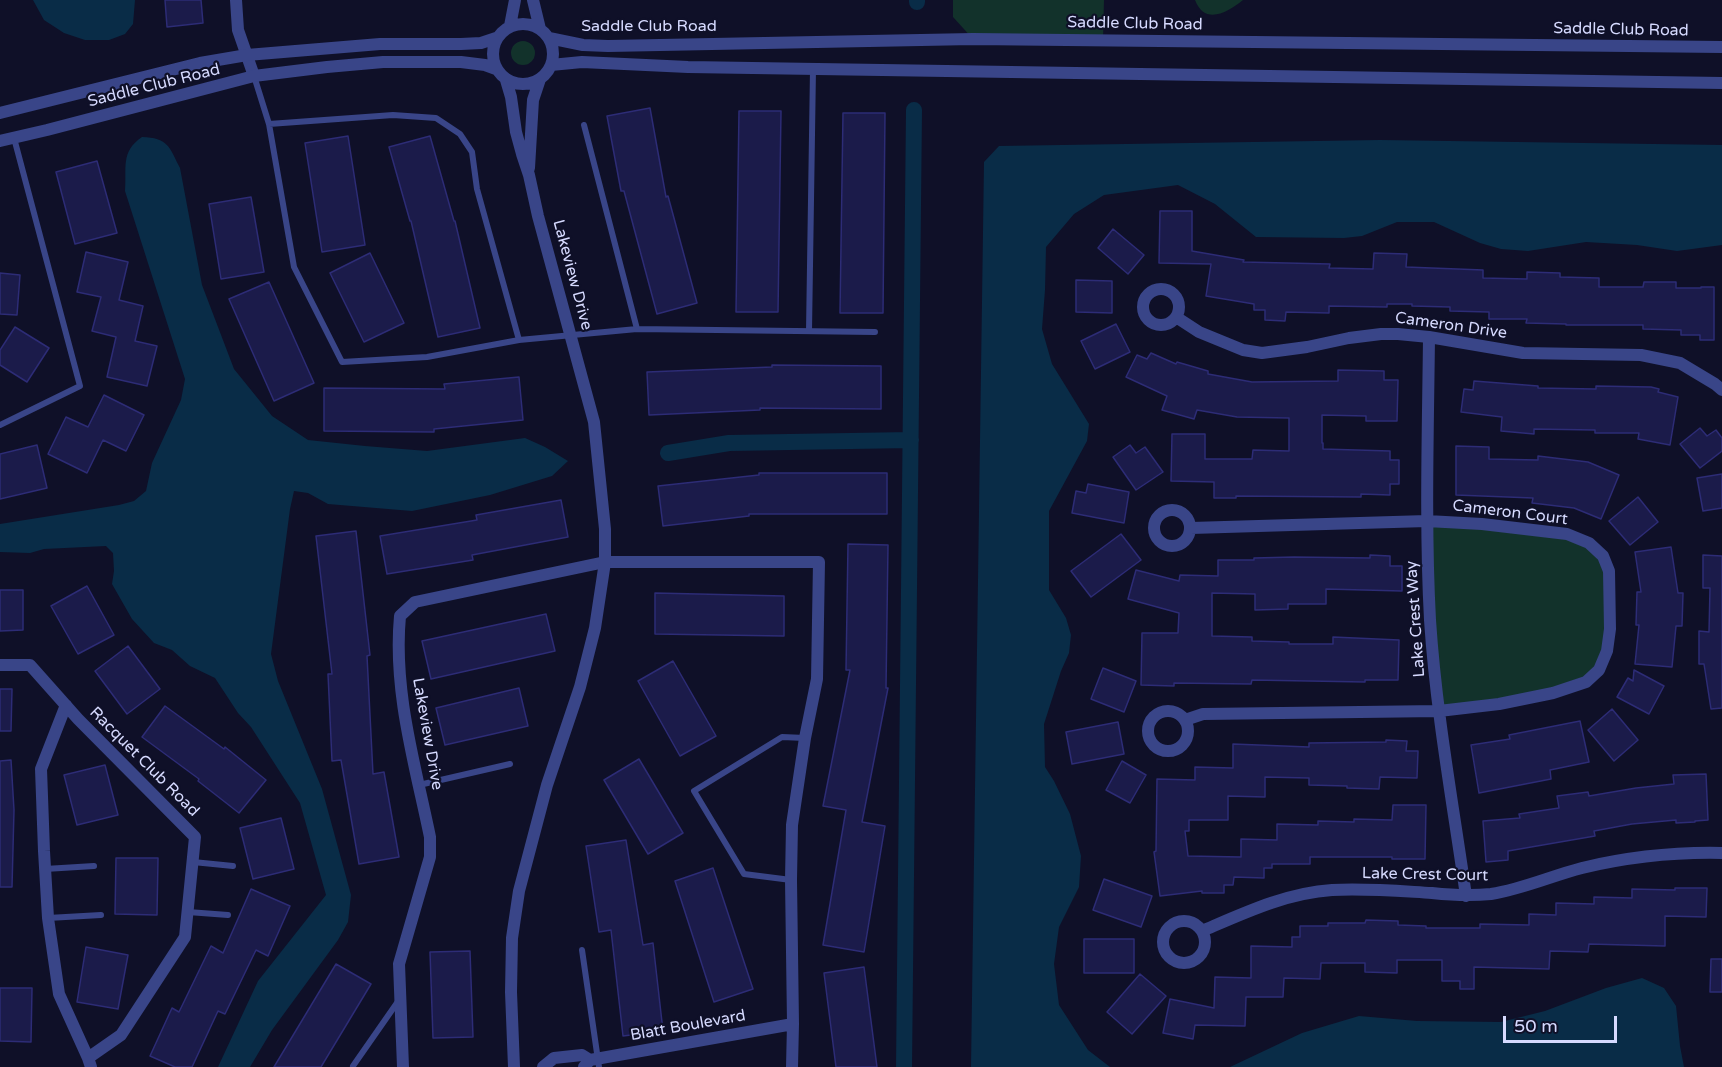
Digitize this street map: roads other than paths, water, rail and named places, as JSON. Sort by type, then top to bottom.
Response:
[{"type":"street","points":[[236,0],[238,30],[254,76]]},
{"type":"street","points":[[510,26],[515,0]]},
{"type":"street","points":[[533,0],[540,29]]},
{"type":"street","points":[[520,23],[531,24],[540,29],[549,38],[553,47],[551,65],[547,72],[540,79],[529,84],[517,84],[506,80],[496,69],[492,59],[492,48],[496,38],[505,29],[520,23]]},
{"type":"street","name":"Saddle Club Road","points":[[0,113],[200,63],[247,55],[380,44],[481,43],[496,38]]},
{"type":"street","name":"Saddle Club Road","points":[[549,38],[584,45],[608,46],[973,39],[1722,47]]},
{"type":"street","name":"Saddle Club Road","points":[[0,141],[254,76],[383,62],[461,62],[496,69]]},
{"type":"street","points":[[551,65],[582,62],[688,67],[1116,75],[1722,83]]},
{"type":"street","name":"Lakeview Drive","points":[[529,175],[533,100],[540,79]]},
{"type":"street","name":"Lakeview Drive","points":[[506,80],[519,143],[594,422],[605,529],[605,562],[595,628],[580,687],[547,785],[519,891],[512,938],[511,992],[514,1067]]},
{"type":"street","name":"Cameron Drive","points":[[1176,317],[1210,337],[1243,350],[1262,353],[1349,338],[1398,334],[1522,353],[1641,355],[1680,363],[1722,390]]},
{"type":"street","name":"Lake Crest Way","points":[[1429,337],[1427,521],[1430,620],[1439,711],[1466,896]]},
{"type":"street","name":"Cameron Court","points":[[1185,720],[1203,714],[1439,711],[1499,704],[1553,693],[1586,682],[1599,670],[1607,651],[1610,629],[1609,571],[1603,556],[1589,543],[1567,534],[1482,524],[1427,521],[1191,528]]},
{"type":"street","points":[[605,562],[819,562],[817,679],[805,738],[792,825],[792,1067]]},
{"type":"street","name":"Lakeview Drive","points":[[403,1067],[399,964],[430,857],[430,837],[401,698],[398,641],[400,616],[416,602],[605,562]]},
{"type":"street","name":"Racquet Club Road","points":[[0,664],[30,665],[195,837],[185,937],[121,1035],[89,1062],[59,994],[48,918],[41,769],[66,705]]},
{"type":"street","name":"Lake Crest Court","points":[[1203,932],[1283,899],[1316,892],[1381,890],[1466,896],[1509,891],[1580,869],[1632,858],[1722,853]]},
{"type":"street","name":"Blatt Boulevard","points":[[543,1067],[554,1058],[582,1055],[593,1063],[793,1024]]},
{"type":"lane","points":[[809,331],[813,69]]},
{"type":"lane","points":[[254,76],[269,124],[294,267],[342,362],[427,357],[519,340],[637,329],[875,332]]},
{"type":"lane","points":[[269,124],[393,116],[436,118],[460,134],[472,152],[477,189],[519,340]]},
{"type":"lane","points":[[584,125],[637,329]]},
{"type":"lane","points":[[0,425],[80,386],[14,138]]},
{"type":"lane","points":[[791,880],[744,874],[694,791],[782,737],[805,738]]},
{"type":"lane","points":[[419,785],[510,764]]},
{"type":"lane","points":[[192,862],[233,866]]},
{"type":"lane","points":[[45,869],[94,866]]},
{"type":"lane","points":[[188,912],[228,915]]},
{"type":"lane","points":[[48,918],[101,915]]},
{"type":"lane","points":[[582,950],[593,1063]]},
{"type":"lane","points":[[353,1066],[400,998]]},
{"type":"water","points":[[33,0],[135,0],[133,24],[125,34],[109,40],[85,40],[64,33],[44,20]]},
{"type":"water","points":[[142,137],[163,141],[180,168],[202,285],[234,369],[272,416],[308,440],[427,451],[525,438],[568,461],[552,476],[490,495],[412,511],[328,504],[308,493],[294,491],[271,654],[278,681],[322,789],[351,895],[348,922],[338,940],[272,1030],[250,1067],[218,1067],[258,981],[326,895],[300,803],[251,727],[238,713],[215,678],[190,666],[172,650],[154,643],[132,619],[112,584],[113,553],[106,546],[44,549],[30,553],[0,552],[0,524],[119,505],[134,501],[146,491],[152,463],[181,400],[185,379],[125,191],[127,155]]},
{"type":"water","points":[[1380,140],[1722,145],[1722,245],[1677,251],[1637,245],[1586,242],[1528,251],[1501,249],[1480,243],[1434,222],[1397,222],[1362,236],[1344,238],[1256,237],[1215,204],[1178,185],[1104,195],[1074,214],[1046,247],[1042,329],[1052,364],[1089,424],[1087,441],[1049,511],[1049,590],[1066,618],[1071,635],[1069,653],[1044,724],[1045,767],[1070,814],[1081,856],[1079,887],[1059,927],[1054,964],[1059,1005],[1088,1050],[1110,1067],[971,1067],[984,162],[999,146]]},
{"type":"water","points":[[1642,978],[1664,988],[1676,1006],[1684,1067],[1230,1067],[1302,1033],[1359,1016],[1417,1021],[1501,1022],[1545,1011],[1606,988]]},
{"type":"waterway","points":[[904,1067],[914,110]]},
{"type":"waterway","points":[[668,453],[729,443],[911,440]]}]
